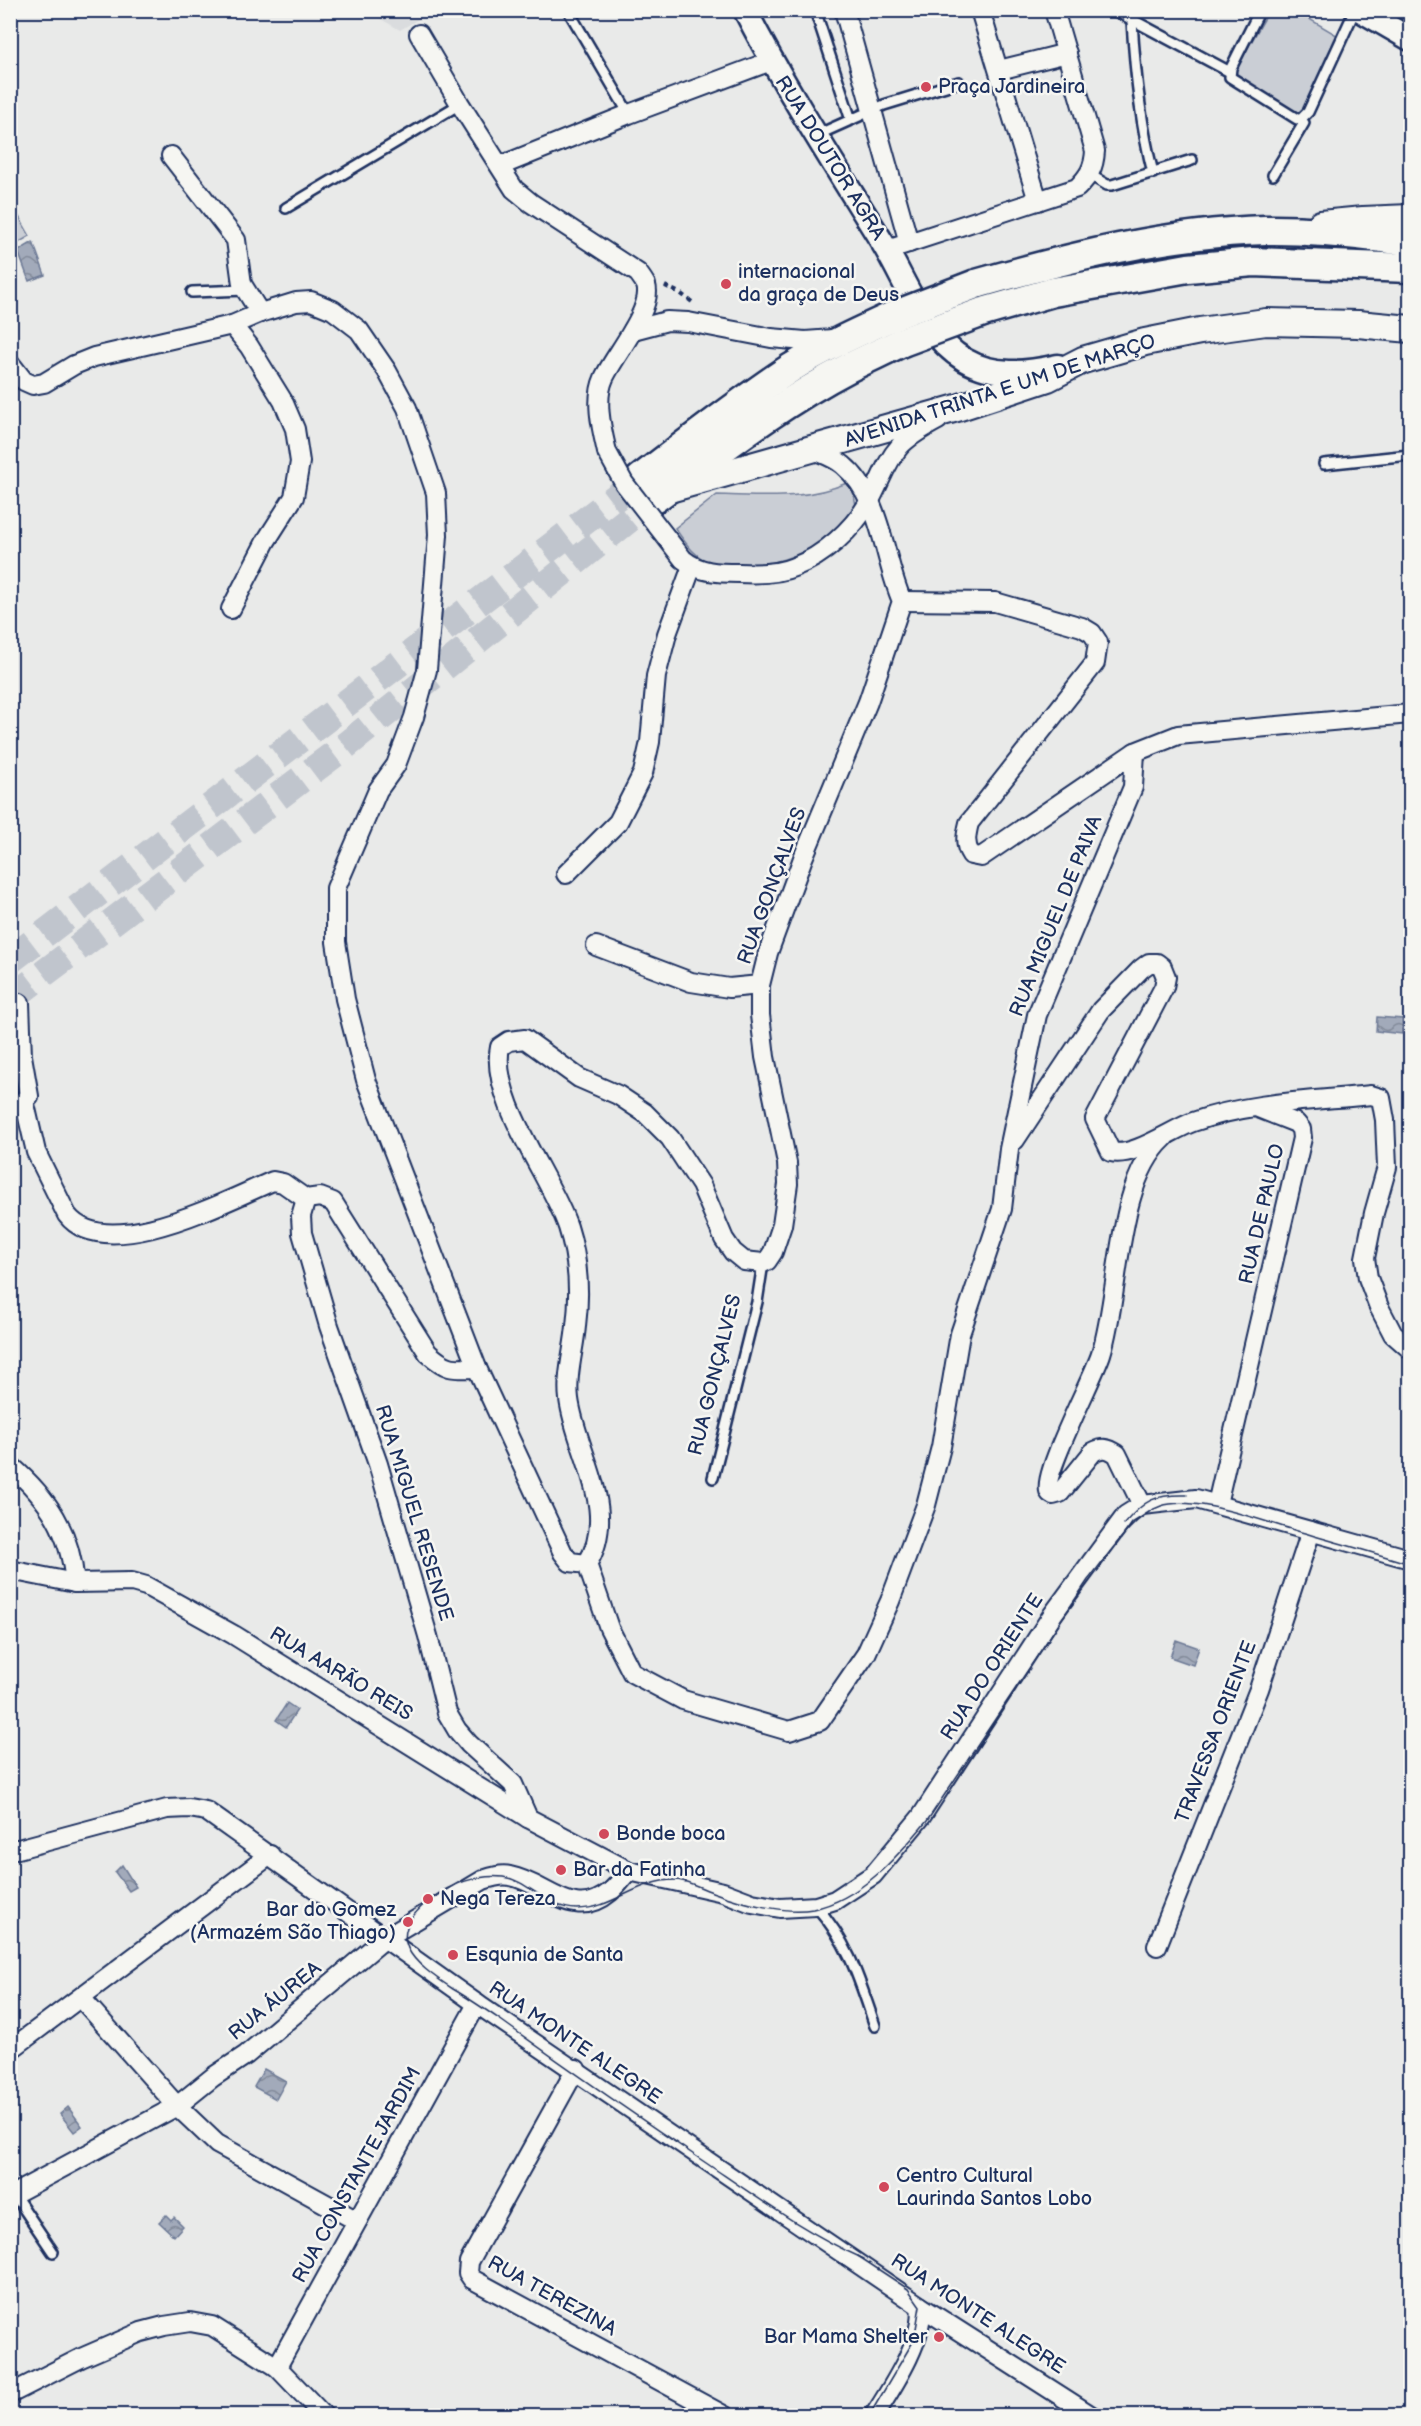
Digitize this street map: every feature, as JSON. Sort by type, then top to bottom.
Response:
[{"type":"main road","points":[[654,489],[848,368],[897,329],[976,284],[1066,259],[1134,244],[1363,219],[1410,218]]},
{"type":"main road","points":[[1267,230],[1358,235],[1410,241]]},
{"type":"main road","points":[[654,489],[745,400],[793,367],[845,338],[982,312],[1053,292],[1188,268],[1253,262],[1410,268]]},
{"type":"main road","name":"AVENIDA TRINTA E UM DE MARÇO","points":[[654,489],[814,450],[957,408],[1048,378],[1083,360],[1145,342],[1200,331],[1266,322],[1358,324],[1410,329]]},
{"type":"street","name":"RUA DOUTOR AGRA","points":[[745,10],[771,61],[887,250],[927,320],[946,346],[966,361],[989,370],[1014,373],[1083,360]]},
{"type":"street","points":[[844,10],[909,243]]},
{"type":"street","points":[[981,10],[1038,201]]},
{"type":"street","points":[[887,250],[1077,188],[1090,175],[1095,151],[1054,10]]},
{"type":"street","points":[[1360,10],[1410,39]]},
{"type":"street","points":[[419,34],[514,189],[531,203],[638,273],[646,285],[647,292],[633,330],[603,378],[600,394],[601,425],[607,452],[624,483],[688,562],[706,571],[746,573],[794,567],[844,535],[869,501],[890,459],[902,444],[957,408]]},
{"type":"street","points":[[999,70],[1067,53]]},
{"type":"street","name":"RUA DOUTOR AGRA","points":[[500,166],[628,114],[771,61]]},
{"type":"street","points":[[171,156],[236,240],[240,273],[246,290],[260,313]]},
{"type":"street","points":[[10,363],[24,381],[33,385],[44,383],[74,365],[94,357],[232,325],[260,313],[296,302],[311,301],[333,310],[359,330],[387,371],[407,408],[436,493],[438,535],[427,670],[414,717],[396,765],[378,790],[336,888],[336,942],[345,999],[366,1080],[477,1368],[563,1553],[570,1562],[587,1564],[595,1549],[600,1528],[599,1506],[569,1398],[578,1295],[574,1255],[568,1227],[516,1122],[500,1074],[500,1047],[509,1041],[525,1039],[579,1078],[618,1095],[645,1113],[670,1138],[701,1185],[724,1239],[733,1252],[744,1261],[763,1263]]},
{"type":"street","points":[[633,330],[667,321],[771,338],[805,341],[845,338]]},
{"type":"street","points":[[231,609],[266,541],[294,497],[300,462],[295,429],[283,401],[249,346],[232,325]]},
{"type":"street","points":[[814,450],[843,464],[869,501],[893,580],[902,601]]},
{"type":"street","points":[[566,874],[618,822],[643,773],[650,742],[656,676],[688,562]]},
{"type":"street","name":"RUA MIGUEL DE PAIVA","points":[[902,601],[995,602],[1082,627],[1092,633],[1098,642],[1095,663],[969,823],[966,848],[971,855],[981,857],[1135,752]]},
{"type":"street","name":"RUA GONÇALVES","points":[[763,1263],[773,1252],[779,1237],[788,1184],[787,1163],[765,1057],[760,1015],[760,985],[768,953],[868,702],[902,601]]},
{"type":"street","points":[[1135,752],[1178,735],[1410,714]]},
{"type":"street","name":"RUA MIGUEL DE PAIVA","points":[[587,1564],[609,1628],[632,1673],[682,1700],[789,1731],[820,1721],[866,1654],[890,1600],[926,1505],[941,1447],[960,1335],[1002,1209],[1009,1149],[1037,1015],[1133,787],[1135,752]]},
{"type":"street","points":[[596,946],[691,982],[729,988],[760,985]]},
{"type":"street","points":[[1009,1149],[1101,1010],[1141,969],[1149,963],[1157,963],[1162,967],[1166,978],[1164,987],[1095,1119],[1111,1152],[1116,1154],[1132,1151],[1175,1129],[1201,1119],[1255,1107],[1377,1095],[1383,1102],[1387,1167],[1374,1213],[1365,1258],[1368,1278],[1379,1307],[1393,1334],[1410,1350]]},
{"type":"street","points":[[20,1003],[22,1056],[29,1096],[24,1100],[36,1152],[67,1215],[74,1224],[91,1232],[126,1234],[163,1226],[273,1181],[283,1183],[306,1199],[320,1197],[333,1202],[428,1353],[442,1366],[457,1369],[477,1368]]},
{"type":"street","name":"RUA DE PAULO","points":[[1217,1504],[1302,1138],[1301,1129],[1296,1123],[1255,1107]]},
{"type":"street","points":[[1175,1129],[1157,1145],[1138,1175],[1129,1203],[1108,1330],[1098,1362],[1061,1444],[1047,1485],[1050,1493],[1053,1495],[1060,1493],[1093,1452],[1100,1448],[1109,1449],[1117,1454],[1142,1505],[1196,1499],[1410,1559]]},
{"type":"street","name":"RUA MIGUEL RESENDE","points":[[306,1199],[301,1216],[302,1233],[329,1326],[378,1464],[428,1636],[447,1713],[469,1744],[513,1784],[528,1818]]},
{"type":"street","points":[[10,1465],[37,1489],[59,1523],[73,1560],[75,1583]]},
{"type":"street","name":"RUA DO ORIENTE","points":[[629,1871],[723,1892],[762,1905],[780,1908],[816,1906],[835,1900],[873,1875],[921,1817],[1053,1614],[1126,1515],[1142,1505]]},
{"type":"street","name":"TRAVESSA ORIENTE","points":[[1157,1946],[1259,1689],[1311,1531]]},
{"type":"street","name":"RUA AARÃO REIS","points":[[10,1570],[75,1583],[132,1582],[146,1586],[234,1635],[528,1818],[629,1871]]},
{"type":"street","name":"RUA MONTE ALEGRE","points":[[10,1849],[18,1849],[167,1809],[206,1810],[477,2004],[576,2069],[920,2306],[1092,2415]]},
{"type":"street","points":[[10,2050],[82,1999],[270,1856]]},
{"type":"street","name":"RUA ÁUREA","points":[[12,2195],[177,2106],[246,2055],[384,1939],[483,1880],[499,1875],[511,1876],[577,1905],[590,1903],[609,1893],[629,1871]]},
{"type":"street","points":[[82,1999],[177,2106],[217,2144],[357,2221]]},
{"type":"street","name":"RUA CONSTANTE JARDIM","points":[[276,2367],[477,2004]]},
{"type":"street","name":"RUA TEREZINA","points":[[576,2069],[469,2262],[468,2273],[472,2279],[725,2415]]},
{"type":"street","points":[[874,2415],[892,2387],[913,2345],[922,2318],[920,2306]]},
{"type":"street","points":[[10,2394],[81,2358],[141,2332],[164,2325],[190,2322],[212,2326],[276,2367],[324,2415]]},
{"type":"lane","points":[[568,10],[628,114]]},
{"type":"lane","points":[[815,10],[851,120]]},
{"type":"lane","points":[[1114,10],[1230,72]]},
{"type":"lane","points":[[1260,10],[1230,72],[1232,80],[1293,118],[1301,118],[1308,112],[1355,10]]},
{"type":"lane","points":[[1132,21],[1137,92],[1153,172]]},
{"type":"lane","points":[[817,135],[872,111],[959,82]]},
{"type":"lane","points":[[286,208],[460,104]]},
{"type":"lane","points":[[1273,175],[1304,123]]},
{"type":"lane","points":[[1090,175],[1107,185],[1112,185],[1192,160]]},
{"type":"lane","points":[[192,292],[246,290]]},
{"type":"lane","points":[[1324,464],[1410,454]]},
{"type":"lane","name":"RUA GONÇALVES","points":[[713,1478],[758,1302],[763,1263]]},
{"type":"lane","points":[[816,1906],[834,1927],[848,1951],[875,2026]]},
{"type":"lane","points":[[12,2195],[52,2252]]},
{"type":"path","points":[[638,273],[680,292],[697,307],[710,327]]},
{"type":"shaded area","points":[[367,11],[432,11],[400,30]]},
{"type":"green space","points":[[1269,11],[1296,11],[1340,37],[1300,116],[1233,74]]},
{"type":"green space","points":[[1372,11],[1410,11],[1410,30]]},
{"type":"green space","points":[[10,201],[30,236],[11,247],[10,247]]},
{"type":"green space","points":[[847,483],[853,491],[856,505],[845,525],[819,544],[784,559],[765,564],[730,568],[715,565],[702,559],[692,550],[675,528],[717,495],[799,495],[831,489]]},
{"type":"water","points":[[33,242],[45,275],[29,281],[18,251]]},
{"type":"water","points":[[1377,1017],[1403,1019],[1402,1034],[1376,1031]]},
{"type":"water","points":[[1176,1640],[1199,1648],[1193,1665],[1170,1657]]},
{"type":"water","points":[[287,1703],[297,1710],[286,1727],[276,1720]]},
{"type":"water","points":[[122,1865],[136,1887],[129,1891],[115,1872]]},
{"type":"water","points":[[264,2069],[286,2081],[276,2099],[254,2087]]},
{"type":"water","points":[[68,2107],[82,2126],[74,2132],[60,2114]]},
{"type":"water","points":[[166,2215],[171,2220],[174,2217],[183,2226],[174,2236],[159,2222]]},
{"type":"tunnel","points":[[10,960],[640,479]]},
{"type":"tunnel","points":[[10,999],[345,746],[654,499]]},
{"type":"tram line","points":[[1124,1524],[1138,1509],[1151,1500],[1158,1497],[1187,1495]]},
{"type":"tram line","points":[[864,2259],[823,2239],[765,2203],[438,1979],[415,1959],[408,1948],[405,1937],[408,1925],[416,1912],[432,1898],[456,1884],[494,1876],[512,1879],[547,1900],[566,1908],[577,1909],[602,1904],[649,1884],[677,1880],[763,1907],[790,1910],[813,1909],[847,1896],[877,1875],[927,1821],[1088,1580],[1130,1528],[1140,1518],[1161,1506],[1175,1503],[1226,1510],[1410,1564]]},
{"type":"tram line","points":[[858,2256],[908,2289],[920,2306],[914,2340],[869,2416]]},
{"type":"place","name":"Praça Jardineira","points":[[926,87]]},
{"type":"place","name":"internacional da graça de Deus","points":[[726,284]]},
{"type":"place","name":"Bonde boca","points":[[604,1834]]},
{"type":"place","name":"Bar da Fatinha","points":[[561,1870]]},
{"type":"place","name":"Nega Tereza","points":[[428,1899]]},
{"type":"place","name":"Bar do Gomez (Armazém São Thiago)","points":[[408,1922]]},
{"type":"place","name":"Esqunia de Santa","points":[[453,1955]]},
{"type":"place","name":"Centro Cultural Laurinda Santos Lobo","points":[[884,2187]]},
{"type":"place","name":"Bar Mama Shelter","points":[[939,2337]]}]
